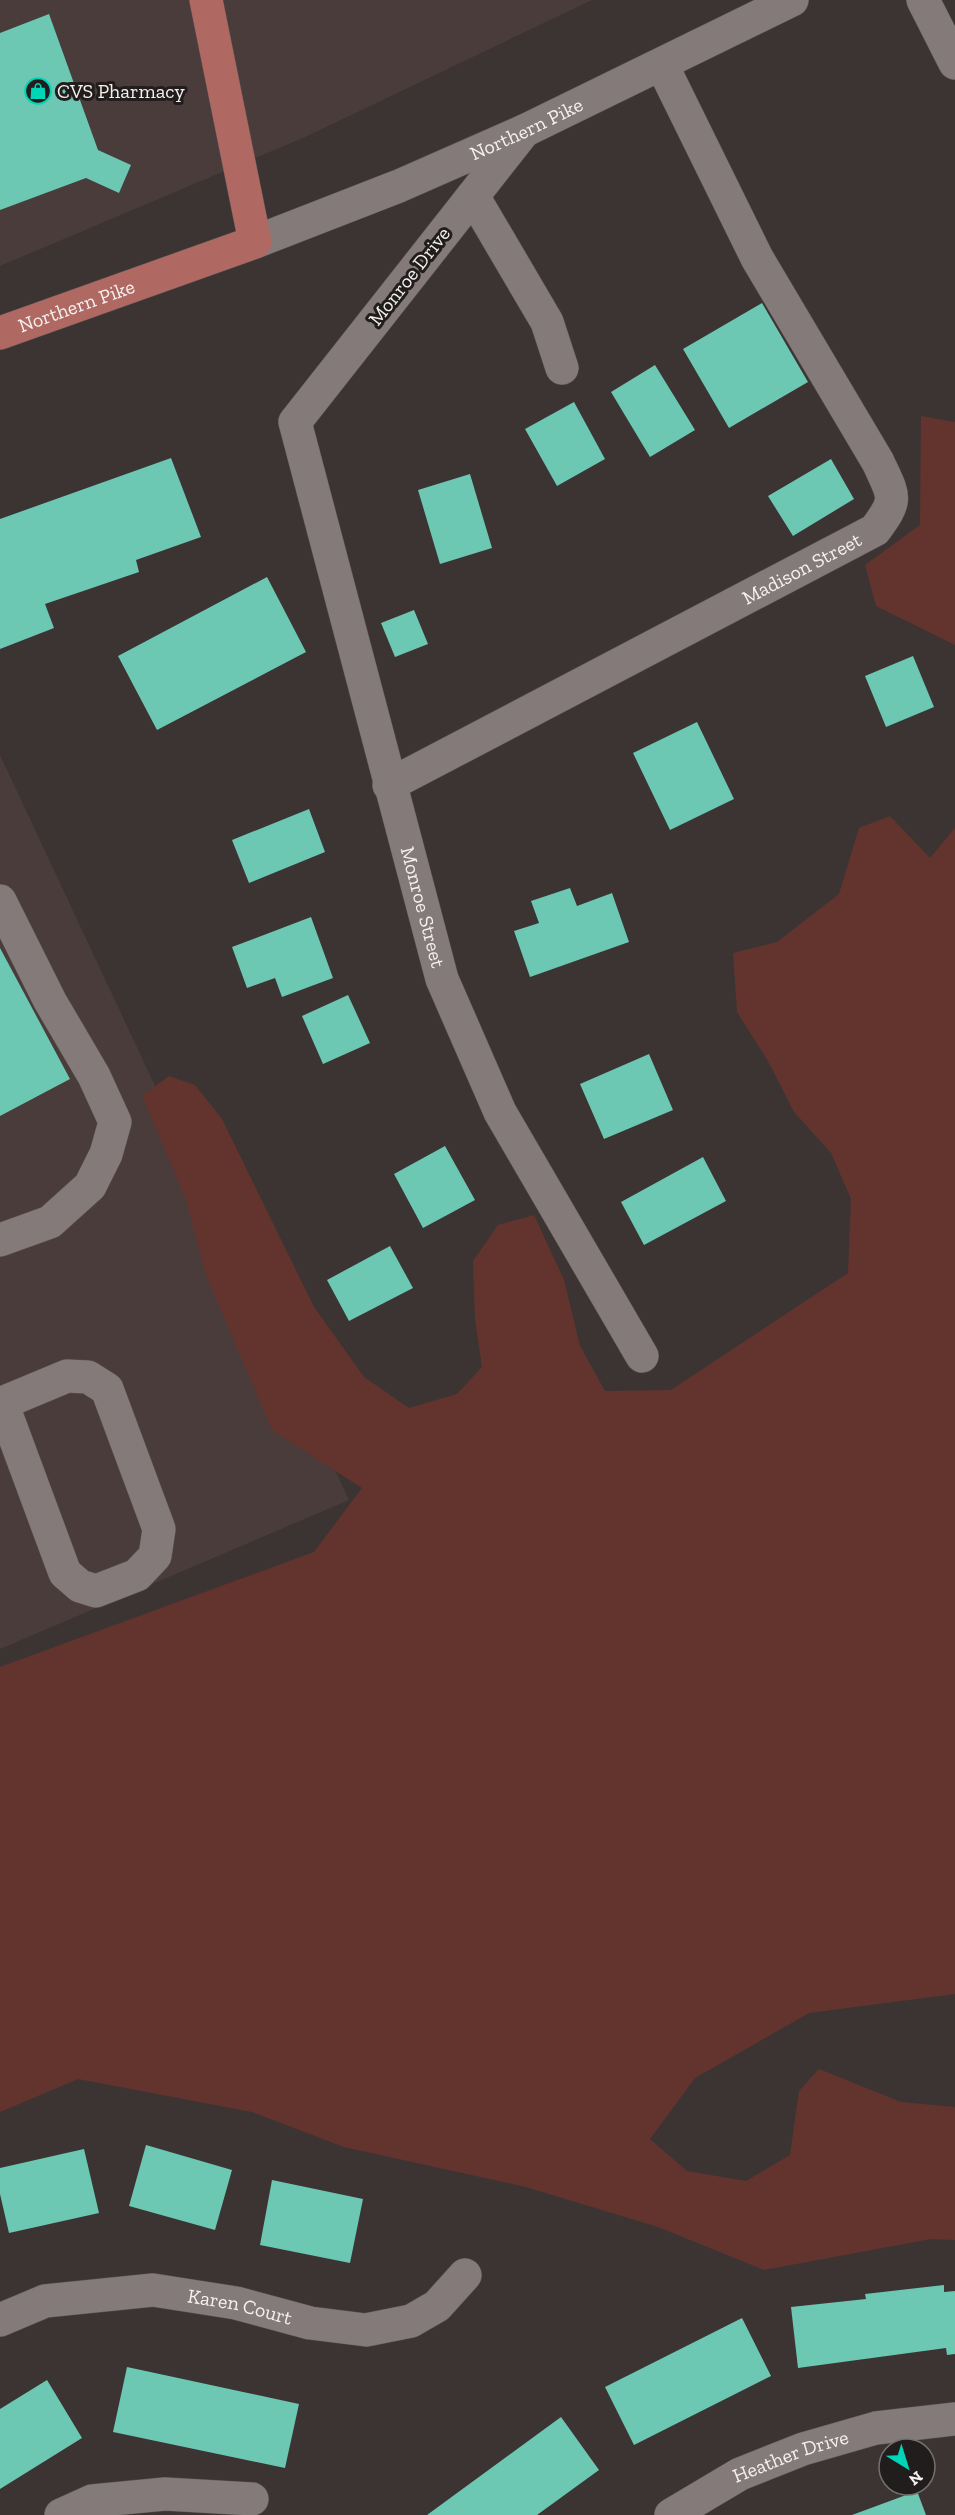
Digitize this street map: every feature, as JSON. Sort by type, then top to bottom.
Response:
[{"type":"main road","points":[[206,0],[255,242]]},
{"type":"main road","name":"Northern Pike","points":[[0,333],[255,242]]},
{"type":"street","name":"Northern Pike","points":[[255,242],[399,186],[524,131],[792,0]]},
{"type":"street","points":[[922,0],[955,63]]},
{"type":"street","name":"Madison Street","points":[[389,785],[875,530],[891,508],[892,493],[878,462],[757,258],[662,65]]},
{"type":"street","name":"Monroe Drive","points":[[295,422],[524,131]]},
{"type":"street","points":[[473,196],[547,322],[562,368]]},
{"type":"street","name":"Monroe Street","points":[[295,422],[442,979],[500,1112],[642,1356]]},
{"type":"street","points":[[0,901],[50,1001],[94,1076],[115,1122],[106,1154],[90,1186],[50,1222],[0,1240]]},
{"type":"street","points":[[68,1376],[88,1377],[107,1389],[159,1529],[154,1556],[136,1575],[96,1591],[80,1586],[65,1572],[1,1403],[68,1376]]},
{"type":"street","name":"Karen Court","points":[[0,2320],[45,2301],[153,2290],[236,2303],[310,2323],[366,2330],[411,2321],[437,2306],[465,2275]]},
{"type":"street","name":"Heather Drive","points":[[671,2515],[740,2474],[804,2449],[876,2428],[955,2419]]},
{"type":"street","points":[[61,2515],[92,2502],[165,2494],[252,2499]]},
{"type":"shaded area","points":[[0,0],[592,0],[305,137],[0,266]]},
{"type":"shaded area","points":[[921,416],[955,422],[955,645],[876,606],[865,565],[920,525]]},
{"type":"shaded area","points":[[0,755],[349,1500],[0,1649]]},
{"type":"shaded area","points":[[890,816],[930,858],[955,828],[955,1994],[809,2013],[695,2078],[650,2139],[687,2171],[746,2181],[790,2155],[799,2091],[819,2069],[901,2102],[955,2107],[955,2240],[931,2239],[764,2270],[658,2227],[526,2187],[344,2147],[252,2112],[78,2079],[0,2112],[0,1667],[314,1552],[362,1488],[272,1430],[206,1275],[185,1197],[142,1096],[169,1076],[195,1085],[222,1119],[314,1307],[364,1377],[409,1408],[457,1394],[482,1367],[475,1319],[473,1261],[498,1225],[534,1215],[564,1280],[580,1346],[605,1391],[671,1390],[848,1273],[851,1199],[831,1153],[794,1112],[768,1061],[737,1012],[733,953],[777,942],[839,894],[859,828]]},
{"type":"building","name":"CVS Pharmacy","points":[[49,14],[98,150],[131,165],[119,193],[86,178],[0,210],[0,33]]},
{"type":"building","points":[[762,303],[808,382],[729,428],[683,349]]},
{"type":"building","points":[[655,365],[695,430],[650,457],[611,392]]},
{"type":"building","points":[[574,402],[605,459],[557,486],[525,429]]},
{"type":"building","points":[[171,458],[201,537],[136,560],[139,572],[45,604],[54,628],[0,649],[0,519]]},
{"type":"building","points":[[831,459],[854,499],[793,536],[768,496]]},
{"type":"building","points":[[470,474],[492,548],[440,564],[418,490]]},
{"type":"building","points":[[267,577],[306,652],[157,730],[118,656]]},
{"type":"building","points":[[414,610],[428,644],[395,657],[381,623]]},
{"type":"building","points":[[913,656],[934,707],[886,727],[865,676]]},
{"type":"building","points":[[697,722],[734,799],[670,830],[633,753]]},
{"type":"building","points":[[309,809],[325,852],[249,883],[232,840]]},
{"type":"building","points":[[570,888],[577,906],[612,893],[629,942],[530,977],[514,931],[539,923],[531,901]]},
{"type":"building","points":[[311,917],[333,978],[282,997],[275,978],[247,988],[232,947]]},
{"type":"building","points":[[0,948],[70,1079],[0,1116]]},
{"type":"building","points":[[348,995],[370,1043],[323,1064],[302,1016]]},
{"type":"building","points":[[649,1054],[673,1110],[604,1139],[580,1084]]},
{"type":"building","points":[[445,1146],[475,1200],[423,1228],[394,1174]]},
{"type":"building","points":[[703,1157],[726,1201],[644,1245],[621,1202]]},
{"type":"building","points":[[390,1246],[413,1288],[349,1321],[327,1280]]},
{"type":"building","points":[[146,2145],[232,2170],[215,2230],[129,2206]]},
{"type":"building","points":[[84,2149],[99,2213],[9,2233],[0,2194],[0,2168]]},
{"type":"building","points":[[272,2180],[363,2199],[350,2263],[260,2245]]},
{"type":"building","points":[[944,2285],[944,2292],[955,2291],[955,2354],[947,2355],[946,2348],[798,2368],[791,2307],[866,2299],[865,2294]]},
{"type":"building","points":[[742,2318],[771,2376],[634,2445],[605,2387]]},
{"type":"building","points":[[127,2367],[299,2404],[285,2468],[113,2432]]},
{"type":"building","points":[[47,2380],[82,2438],[0,2489],[0,2409]]},
{"type":"building","points":[[561,2417],[599,2470],[537,2515],[427,2515]]},
{"type":"building","points":[[901,2497],[919,2497],[926,2515],[852,2515]]},
{"type":"place","name":"CVS Pharmacy","points":[[38,91]]}]
